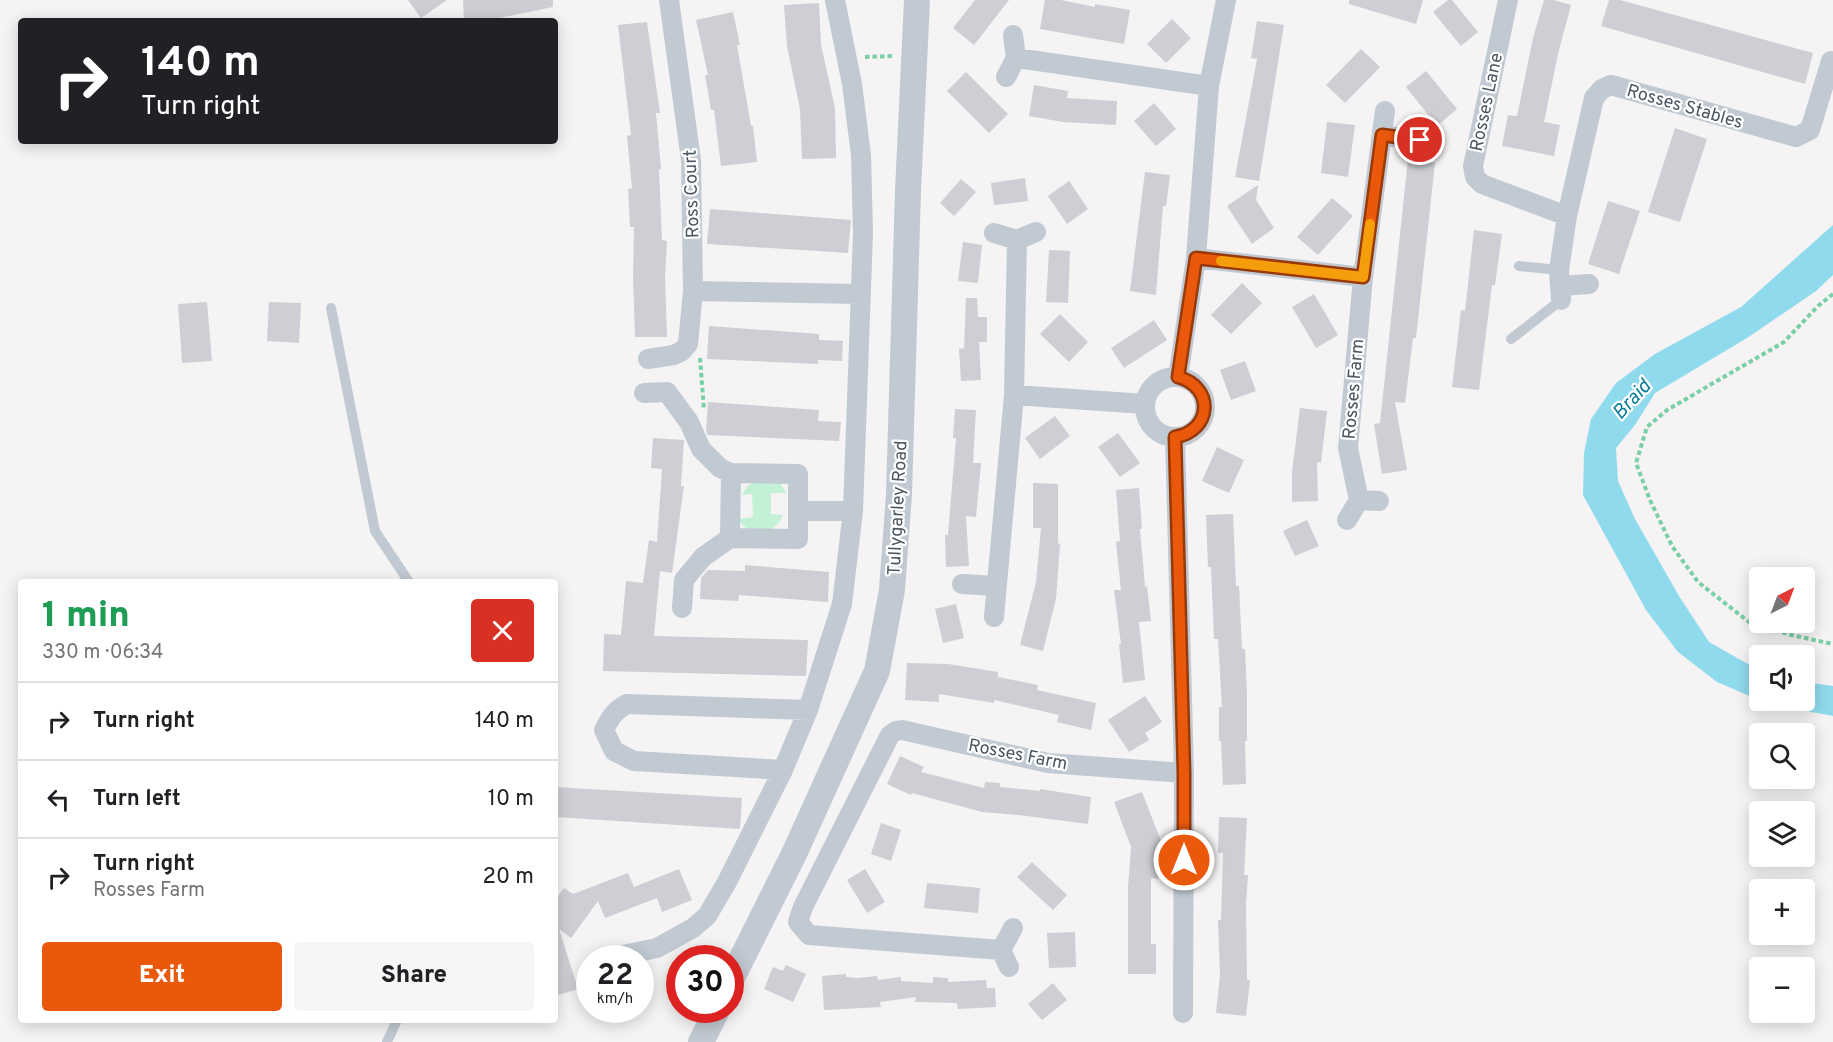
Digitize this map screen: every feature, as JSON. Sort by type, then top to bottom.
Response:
[{"type":"street","name":"Ross Court","points":[[669,0],[691,160],[693,291],[688,344]]},
{"type":"street","points":[[654,949],[693,928],[707,916],[727,882],[783,770],[808,710],[842,604],[853,511],[863,233],[861,155],[852,84],[835,0]]},
{"type":"street","name":"Tullygarley Road","points":[[744,954],[794,854],[877,671],[892,590],[899,494],[913,56],[917,0]]},
{"type":"street","points":[[1178,377],[1196,258],[1209,86],[1226,0]]},
{"type":"street","name":"Rosses Lane","points":[[1508,0],[1473,166],[1475,177],[1482,184],[1567,216]]},
{"type":"street","points":[[1006,77],[1016,58],[1013,35]]},
{"type":"street","points":[[1016,58],[1209,86]]},
{"type":"street","name":"Rosses Stables","points":[[1560,285],[1567,216],[1594,98],[1602,89],[1611,85],[1796,137],[1810,130],[1829,82],[1831,61]]},
{"type":"street","name":"Rosses Farm","points":[[1359,500],[1348,448],[1363,277],[1385,111]]},
{"type":"street","points":[[1382,135],[1420,140]]},
{"type":"street","points":[[994,233],[1017,240],[1036,231]]},
{"type":"street","points":[[994,617],[1014,395],[1017,240]]},
{"type":"street","points":[[1196,258],[1363,277]]},
{"type":"street","points":[[1560,285],[1589,284]]},
{"type":"street","points":[[693,291],[860,294]]},
{"type":"street","points":[[648,359],[674,355],[688,344]]},
{"type":"street","points":[[1178,377],[1188,380],[1202,394],[1204,414],[1200,423],[1193,430],[1175,437],[1159,432],[1153,427],[1145,412],[1145,404],[1148,395],[1160,381],[1178,377]]},
{"type":"street","points":[[644,393],[667,392],[689,422],[701,449],[720,468],[731,473],[798,474],[798,539],[730,538],[703,557],[684,580],[682,609]]},
{"type":"street","points":[[1014,395],[1145,404]]},
{"type":"street","points":[[1175,437],[1184,773],[1183,1013]]},
{"type":"street","points":[[730,538],[731,473]]},
{"type":"street","points":[[1347,520],[1359,500],[1379,501]]},
{"type":"street","points":[[798,511],[853,511]]},
{"type":"street","points":[[962,584],[996,586]]},
{"type":"street","points":[[783,770],[634,761],[614,751],[604,730],[617,709],[627,704],[808,710]]},
{"type":"street","name":"Rosses Farm","points":[[1014,927],[1005,958],[809,934],[798,922],[803,907],[890,735],[896,730],[902,730],[1048,763],[1184,773]]},
{"type":"street","points":[[701,1042],[710,1023]]},
{"type":"lane","points":[[1511,339],[1560,285],[1519,267]]},
{"type":"lane","points":[[332,308],[375,531],[406,579]]},
{"type":"lane","points":[[387,1042],[396,1023]]},
{"type":"path","points":[[846,57],[913,56]]},
{"type":"path","points":[[1833,294],[1818,306],[1784,342],[1667,410],[1647,427],[1636,464],[1672,546],[1698,582],[1749,622],[1791,635],[1833,644]]},
{"type":"path","points":[[688,344],[700,349],[705,428],[696,437]]},
{"type":"green space","points":[[773,479],[781,484],[786,493],[771,493],[771,514],[783,515],[774,528],[768,531],[762,533],[749,530],[738,519],[753,517],[752,494],[742,495],[754,482]]},
{"type":"water","name":"Braid","points":[[1833,225],[1833,275],[1816,291],[1747,338],[1655,393],[1635,425],[1616,448],[1618,481],[1635,519],[1679,596],[1709,642],[1749,664],[1749,696],[1717,682],[1678,652],[1646,610],[1583,495],[1584,453],[1591,419],[1616,383],[1655,354],[1741,307]]},
{"type":"water","points":[[1815,683],[1833,686],[1833,716],[1806,711],[1815,711]]},
{"type":"building","points":[[408,0],[447,0],[421,18]]},
{"type":"building","points":[[463,0],[553,0],[553,7],[500,18],[464,18]]},
{"type":"building","points":[[975,0],[1009,0],[974,45],[953,28]]},
{"type":"building","points":[[1045,0],[1061,0],[1095,7],[1095,4],[1130,10],[1124,44],[1040,29]]},
{"type":"building","points":[[1349,0],[1423,0],[1416,24],[1349,4]]},
{"type":"building","points":[[1448,0],[1452,0],[1478,32],[1461,46],[1433,12]]},
{"type":"building","points":[[1544,0],[1554,0],[1571,5],[1544,122],[1560,125],[1554,156],[1502,146],[1508,115],[1517,116],[1533,38]]},
{"type":"building","points":[[1609,0],[1620,0],[1813,53],[1805,84],[1601,26]]},
{"type":"building","points":[[819,3],[821,45],[835,108],[836,158],[802,159],[800,109],[787,46],[784,5]]},
{"type":"building","points":[[733,12],[757,162],[721,166],[714,110],[711,110],[705,75],[708,75],[696,20]]},
{"type":"building","points":[[1172,19],[1191,38],[1166,63],[1147,44]]},
{"type":"building","points":[[1257,21],[1284,25],[1259,181],[1235,177],[1257,59],[1251,58]]},
{"type":"building","points":[[647,22],[660,113],[656,113],[661,169],[659,170],[662,240],[667,241],[665,278],[667,337],[635,337],[634,227],[630,227],[628,189],[632,188],[627,136],[631,135],[618,25]]},
{"type":"building","points":[[1361,49],[1380,67],[1345,103],[1326,85]]},
{"type":"building","points":[[1426,71],[1457,109],[1437,126],[1406,87]]},
{"type":"building","points":[[966,72],[1008,114],[989,133],[947,91]]},
{"type":"building","points":[[1034,85],[1068,91],[1067,98],[1117,101],[1116,125],[1063,122],[1029,116]]},
{"type":"building","points":[[1154,103],[1176,129],[1156,146],[1134,121]]},
{"type":"building","points":[[1327,122],[1355,125],[1348,177],[1321,173]]},
{"type":"building","points":[[1675,128],[1707,139],[1680,222],[1648,212]]},
{"type":"building","points":[[1408,159],[1435,163],[1416,338],[1413,338],[1405,403],[1395,402],[1407,470],[1382,474],[1374,424],[1380,423]]},
{"type":"building","points":[[1145,172],[1170,175],[1166,206],[1163,206],[1156,295],[1130,291]]},
{"type":"building","points":[[1025,178],[1028,201],[994,205],[991,183]]},
{"type":"building","points":[[961,179],[976,192],[954,216],[940,203]]},
{"type":"building","points":[[1069,181],[1088,209],[1067,224],[1048,196]]},
{"type":"building","points":[[1258,185],[1256,200],[1274,228],[1252,244],[1227,206]]},
{"type":"building","points":[[1332,198],[1353,216],[1318,255],[1297,237]]},
{"type":"building","points":[[1608,201],[1640,211],[1619,274],[1588,264]]},
{"type":"building","points":[[710,209],[851,220],[848,253],[707,244]]},
{"type":"building","points":[[1474,230],[1502,234],[1495,285],[1492,285],[1479,390],[1452,387],[1461,310],[1465,311]]},
{"type":"building","points":[[963,242],[982,245],[978,283],[958,281]]},
{"type":"building","points":[[1049,250],[1070,251],[1068,303],[1046,302]]},
{"type":"building","points":[[1242,283],[1262,303],[1231,334],[1211,315]]},
{"type":"building","points":[[1314,294],[1338,335],[1316,348],[1292,307]]},
{"type":"building","points":[[966,298],[977,298],[978,317],[987,317],[987,342],[979,342],[981,380],[961,381],[959,349],[964,348]]},
{"type":"building","points":[[207,302],[212,361],[182,363],[178,304]]},
{"type":"building","points":[[269,302],[301,303],[299,343],[267,341]]},
{"type":"building","points":[[1060,314],[1088,342],[1069,362],[1040,334]]},
{"type":"building","points":[[1154,320],[1167,340],[1124,368],[1111,348]]},
{"type":"building","points":[[709,326],[819,334],[819,340],[843,341],[842,361],[818,360],[818,364],[707,359]]},
{"type":"building","points":[[1245,361],[1256,391],[1231,400],[1220,370]]},
{"type":"building","points":[[708,402],[819,410],[818,421],[841,422],[839,441],[708,435],[706,431]]},
{"type":"building","points":[[1300,408],[1327,411],[1321,463],[1317,462],[1318,501],[1292,502],[1292,472]]},
{"type":"building","points":[[955,409],[976,410],[973,463],[981,463],[976,517],[966,516],[969,566],[946,567],[945,535],[948,535],[956,438],[953,438]]},
{"type":"building","points":[[1055,416],[1070,436],[1040,459],[1025,438]]},
{"type":"building","points":[[1118,433],[1140,463],[1120,477],[1098,447]]},
{"type":"building","points":[[653,438],[684,440],[681,486],[684,486],[672,573],[660,571],[654,636],[808,640],[806,676],[603,671],[604,634],[621,635],[626,581],[643,583],[649,540],[657,542],[662,469],[651,468]]},
{"type":"building","points":[[1217,447],[1244,460],[1229,493],[1202,481]]},
{"type":"building","points":[[1033,483],[1058,484],[1058,543],[1060,544],[1056,599],[1043,651],[1020,645],[1036,582],[1041,528],[1033,528]]},
{"type":"building","points":[[1139,488],[1145,587],[1147,586],[1151,621],[1139,622],[1145,680],[1123,683],[1114,590],[1121,590],[1116,542],[1120,541],[1116,490]]},
{"type":"building","points":[[1233,514],[1236,586],[1239,586],[1242,649],[1245,649],[1246,784],[1223,785],[1221,741],[1219,741],[1219,707],[1222,707],[1218,639],[1214,639],[1206,515]]},
{"type":"building","points":[[1307,520],[1319,546],[1295,556],[1283,531]]},
{"type":"building","points":[[745,565],[829,572],[828,602],[739,595],[738,601],[700,599],[701,578],[708,570],[745,571]]},
{"type":"building","points":[[956,604],[964,638],[943,643],[935,609]]},
{"type":"building","points":[[907,663],[948,664],[998,672],[998,677],[1038,685],[1037,690],[1096,703],[1091,730],[1057,722],[1059,715],[994,700],[994,703],[939,694],[939,702],[905,700]]},
{"type":"building","points":[[1145,696],[1162,722],[1145,733],[1149,740],[1129,752],[1108,720]]},
{"type":"building","points":[[900,756],[924,767],[921,772],[984,788],[985,782],[1000,783],[1000,787],[1040,791],[1040,789],[1091,797],[1088,824],[982,812],[912,793],[911,795],[887,784]]},
{"type":"building","points":[[558,787],[742,798],[740,829],[558,817]]},
{"type":"building","points":[[1142,792],[1161,841],[1158,879],[1151,878],[1151,944],[1156,944],[1156,974],[1128,974],[1128,888],[1131,847],[1114,802]]},
{"type":"building","points":[[1219,817],[1247,818],[1244,875],[1248,875],[1247,980],[1250,980],[1246,1016],[1216,1013],[1220,975],[1218,920],[1221,920],[1223,853],[1218,853]]},
{"type":"building","points":[[881,823],[901,830],[891,861],[871,854]]},
{"type":"building","points":[[1032,862],[1067,895],[1053,910],[1017,877]]},
{"type":"building","points":[[679,869],[692,900],[662,912],[657,898],[605,918],[598,901],[571,938],[559,929],[576,983],[576,990],[558,995],[558,896],[564,888],[573,894],[628,873],[634,887]]},
{"type":"building","points":[[865,869],[885,902],[867,913],[847,880]]},
{"type":"building","points":[[927,883],[980,888],[978,913],[924,908]]},
{"type":"building","points":[[1075,932],[1076,967],[1049,968],[1047,933]]},
{"type":"building","points":[[786,965],[806,974],[793,1002],[764,989],[773,967],[783,971]]},
{"type":"building","points":[[846,974],[846,977],[877,976],[878,980],[901,977],[901,981],[933,983],[933,977],[948,978],[948,982],[986,980],[987,988],[995,988],[996,1007],[958,1009],[957,1003],[915,1002],[916,997],[880,1002],[881,1007],[824,1010],[822,976]]},
{"type":"building","points":[[1053,983],[1067,1000],[1042,1020],[1028,1004]]},
{"type":"slow traffic","points":[[1221,261],[1363,277],[1370,224]]},
{"type":"route","points":[[1184,860],[1184,773],[1175,437],[1193,430],[1200,423],[1204,414],[1202,394],[1188,380],[1178,377],[1196,258],[1363,277],[1382,135],[1420,140]]}]
